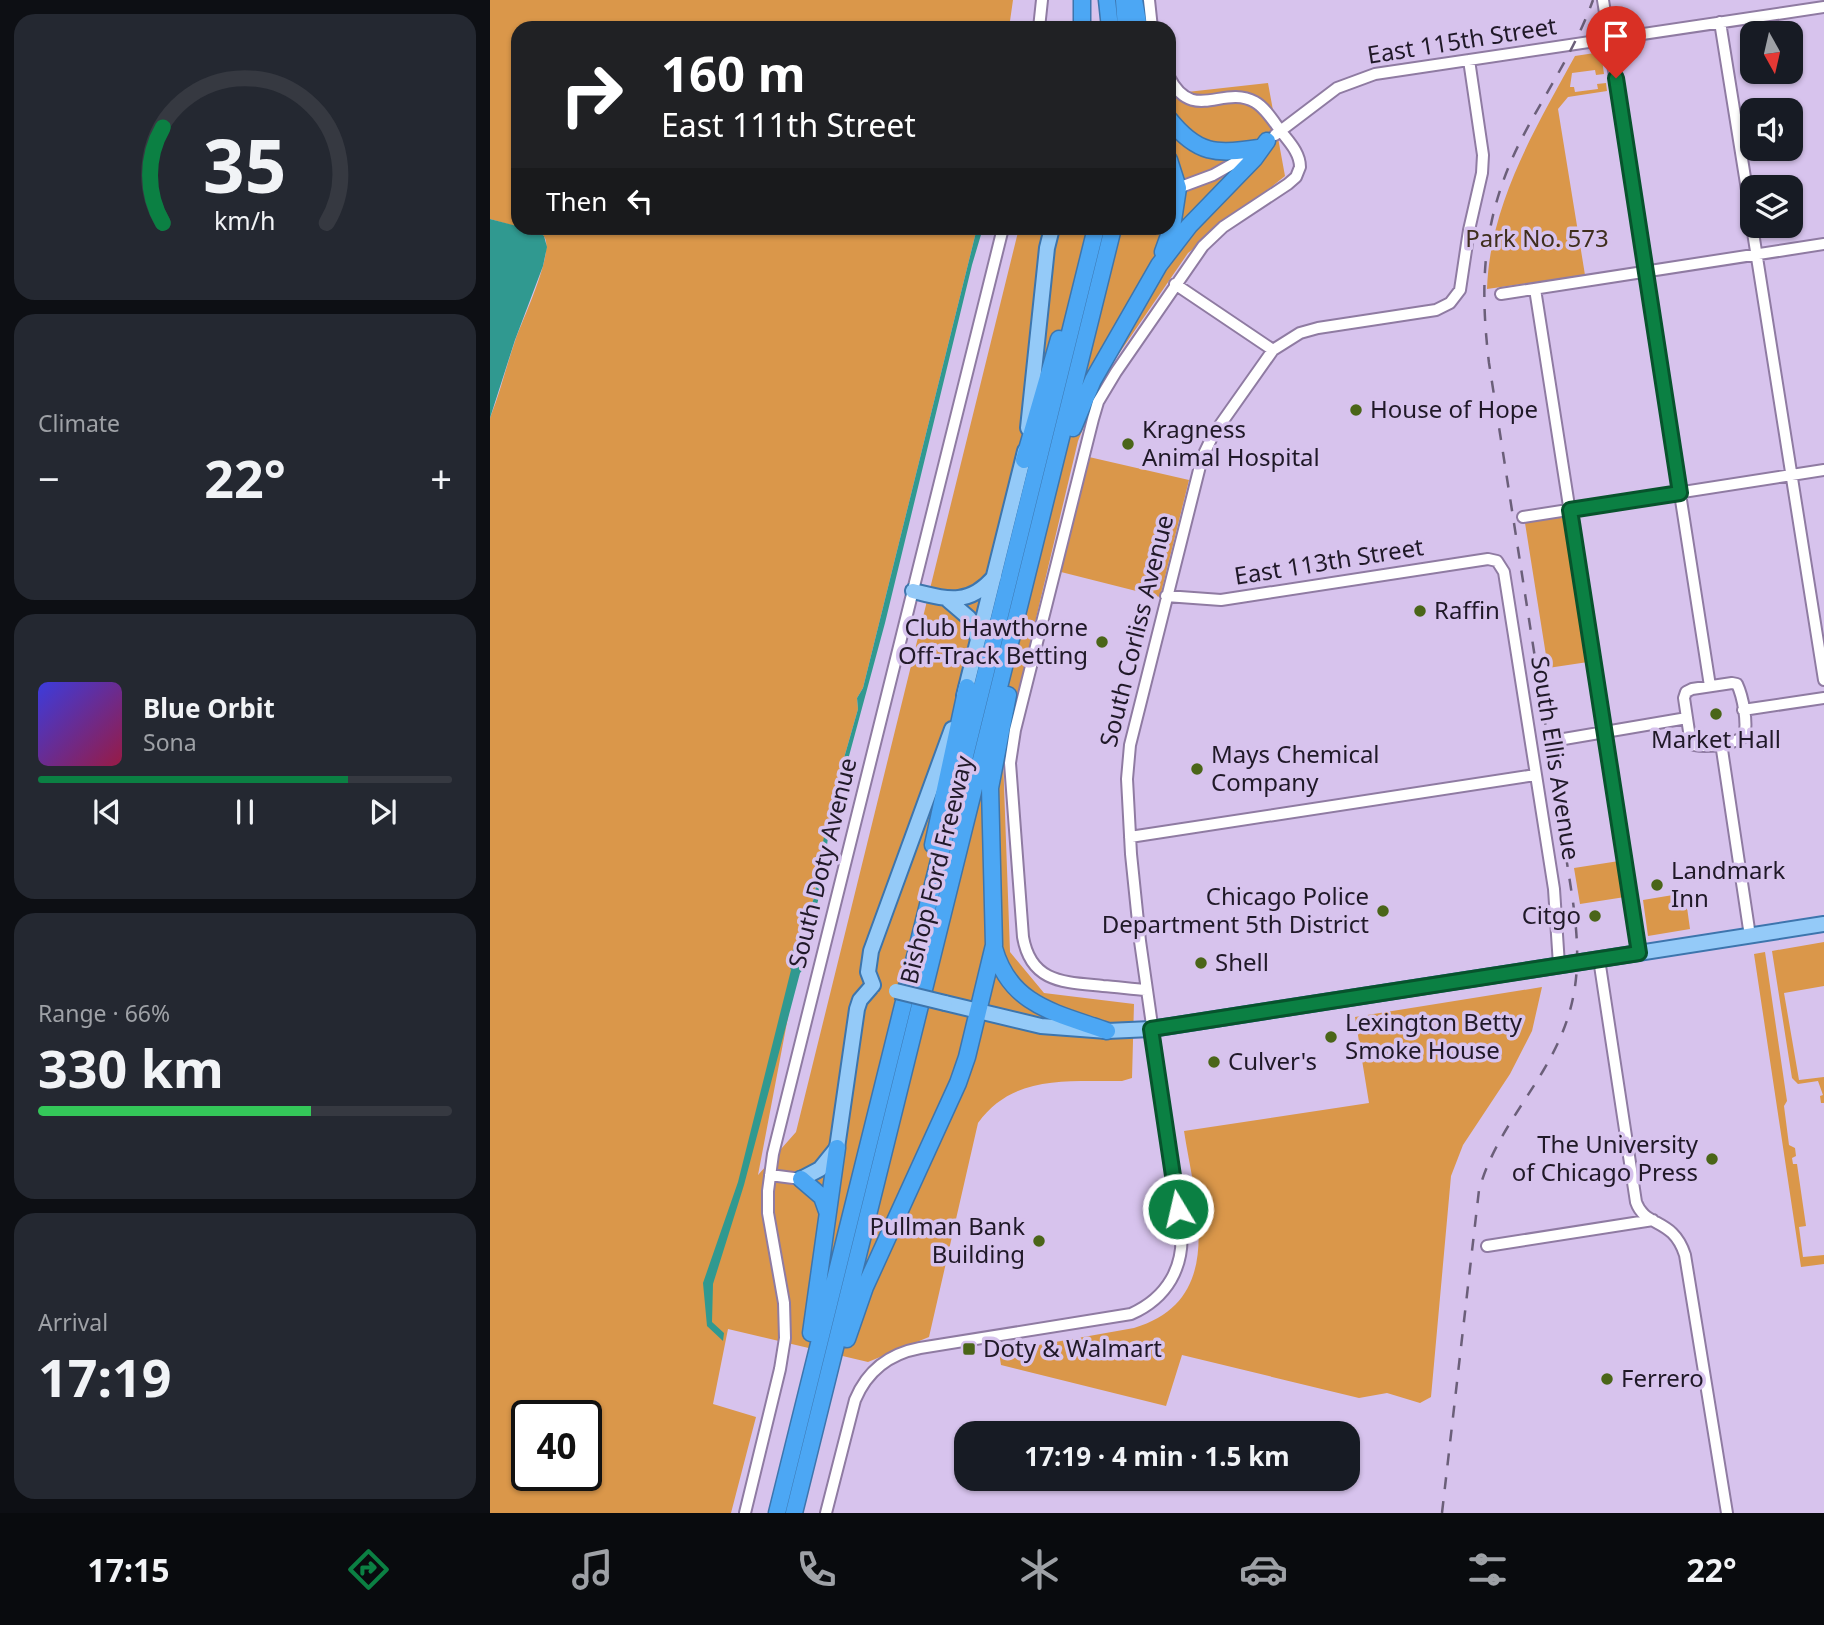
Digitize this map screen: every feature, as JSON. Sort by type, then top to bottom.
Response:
[{"type":"highway","points":[[1107,0],[1109,21]]},
{"type":"highway","points":[[1124,0],[1126,21]]},
{"type":"highway","points":[[1134,0],[1138,21]]},
{"type":"highway","points":[[1176,127],[1185,137],[1206,150],[1227,152],[1269,140]]},
{"type":"highway","points":[[1054,468],[1070,439],[1093,380],[1159,265],[1196,218],[1255,159],[1269,140]]},
{"type":"highway","name":"Bishop Ford Freeway","points":[[777,1513],[1094,235]]},
{"type":"highway","name":"Bishop Ford Freeway","points":[[794,1513],[1111,235]]},
{"type":"highway","points":[[1159,265],[1169,235]]},
{"type":"highway","points":[[1024,460],[1068,309],[1088,265]]},
{"type":"highway","points":[[828,1382],[840,1358],[865,1287],[958,1083],[967,1057],[993,946],[990,788],[1017,650],[1019,610]]},
{"type":"highway","points":[[922,931],[923,889],[967,687]]},
{"type":"highway","points":[[993,946],[1001,967],[1019,993],[1051,1011],[1107,1031]]},
{"type":"highway","points":[[797,1431],[837,1148]]},
{"type":"highway","points":[[801,1179],[822,1197],[828,1215]]},
{"type":"main road","points":[[873,985],[868,972],[871,951],[967,687],[1024,460],[1050,235]]},
{"type":"main road","points":[[913,591],[948,600],[959,599],[974,594],[994,577]]},
{"type":"main road","points":[[948,600],[969,618],[978,642]]},
{"type":"main road","points":[[873,985],[1041,1026],[1107,1031],[1151,1029],[1824,925]]},
{"type":"main road","points":[[801,1179],[820,1169],[837,1148],[857,1009],[860,1000],[873,985]]},
{"type":"street","points":[[1040,21],[1042,0]]},
{"type":"street","points":[[1149,0],[1151,21]]},
{"type":"street","points":[[1603,0],[1710,686]]},
{"type":"street","name":"East 115th Street","points":[[1176,188],[1213,175],[1245,159],[1326,96],[1350,82],[1375,74],[1824,7]]},
{"type":"street","points":[[1720,22],[1744,175]]},
{"type":"street","points":[[1175,284],[1273,349],[1309,330],[1436,310],[1450,303],[1456,297],[1463,280],[1469,230],[1483,164],[1469,60]]},
{"type":"street","points":[[1146,990],[1061,982],[1041,972],[1028,957],[1023,937],[1011,754],[1098,402],[1115,372],[1175,284],[1213,235],[1296,177],[1300,162],[1294,149],[1269,140],[1254,102],[1239,97],[1204,102],[1190,100],[1176,87]]},
{"type":"street","name":"South Doty Avenue","points":[[745,1513],[785,1338],[784,1303],[768,1213],[769,1175],[1001,235]]},
{"type":"street","points":[[1754,238],[1824,681]]},
{"type":"street","points":[[1501,295],[1824,244]]},
{"type":"street","points":[[1535,289],[1639,953]]},
{"type":"street","name":"South Corliss Avenue","points":[[1151,1029],[1126,788],[1130,745],[1202,458],[1213,436],[1273,349]]},
{"type":"street","points":[[1523,517],[1824,470]]},
{"type":"street","name":"East 113th Street","points":[[1166,596],[1221,600],[1488,559],[1497,561]]},
{"type":"street","name":"South Ellis Avenue","points":[[1497,561],[1504,572],[1554,889],[1559,965]]},
{"type":"street","points":[[1737,684],[1743,710],[1746,730],[1744,737],[1720,743],[1694,745],[1690,738],[1684,698],[1686,692],[1710,686],[1737,684]]},
{"type":"street","points":[[1743,710],[1824,698]]},
{"type":"street","points":[[1558,740],[1687,718]]},
{"type":"street","points":[[1720,743],[1750,936]]},
{"type":"street","points":[[1130,836],[1535,775]]},
{"type":"street","points":[[1599,959],[1636,1202],[1640,1211],[1673,1231],[1679,1238],[1685,1255],[1727,1513]]},
{"type":"street","points":[[826,1513],[855,1400],[863,1383],[881,1364],[899,1353],[920,1348],[1131,1314],[1152,1303],[1169,1284],[1178,1266],[1182,1237],[1151,1029]]},
{"type":"street","points":[[769,1175],[801,1179]]},
{"type":"street","points":[[1487,1246],[1653,1220]]},
{"type":"green space","points":[[490,0],[1013,0],[1010,21],[511,21],[511,225],[490,219]]},
{"type":"green space","name":"Park No. 573","points":[[1601,52],[1604,74],[1596,75],[1595,70],[1572,73],[1570,87],[1574,87],[1575,92],[1598,89],[1597,84],[1606,83],[1607,91],[1568,97],[1558,109],[1585,275],[1487,289],[1496,227],[1530,139],[1575,56]]},
{"type":"green space","points":[[1268,83],[1285,176],[1188,253],[1107,371],[1078,441],[1003,758],[1010,952],[1044,993],[1134,1004],[1132,1078],[1122,1081],[1062,1082],[1025,1088],[992,1107],[978,1123],[929,1337],[868,1362],[728,1329],[713,1404],[756,1417],[731,1513],[490,1513],[490,418],[545,259],[543,235],[975,235],[863,688],[857,698],[858,709],[832,800],[832,817],[821,850],[814,898],[807,917],[758,1175],[796,1132],[1017,235],[1176,235],[1176,93]]},
{"type":"green space","points":[[1089,457],[1189,480],[1160,597],[1061,572]]},
{"type":"green space","points":[[1565,517],[1588,662],[1548,668],[1525,523]]},
{"type":"green space","points":[[1619,861],[1625,897],[1580,904],[1574,868]]},
{"type":"green space","points":[[1685,893],[1690,929],[1648,936],[1643,900]]},
{"type":"green space","points":[[1824,942],[1824,986],[1784,993],[1799,1080],[1824,1077],[1824,1103],[1821,1103],[1820,1096],[1823,1095],[1818,1081],[1798,1084],[1792,1078],[1772,951]]},
{"type":"green space","points":[[1765,952],[1787,1101],[1784,1106],[1789,1145],[1795,1148],[1796,1156],[1792,1158],[1793,1164],[1797,1164],[1806,1226],[1799,1227],[1803,1257],[1824,1255],[1824,1264],[1801,1267],[1754,954]]},
{"type":"green space","points":[[1542,987],[1532,1031],[1510,1074],[1463,1145],[1451,1176],[1431,1397],[1420,1403],[1387,1393],[1359,1398],[1182,1355],[1166,1406],[1001,1365],[999,1352],[1134,1328],[1164,1314],[1183,1296],[1194,1272],[1198,1246],[1198,1218],[1184,1131],[1369,1103],[1355,1017]]},
{"type":"shaded area","points":[[490,219],[511,225],[511,235],[543,235],[547,247],[543,266],[490,418]]},
{"type":"shaded area","points":[[975,235],[981,235],[885,623],[839,793],[836,823],[828,837],[813,919],[807,917],[814,898],[825,830],[832,817],[832,800],[858,709],[857,698],[863,688]]},
{"type":"shaded area","points":[[794,946],[808,951],[804,968],[800,973],[744,1185],[713,1284],[712,1322],[724,1333],[723,1341],[707,1326],[703,1283],[738,1182],[791,970],[789,965]]},
{"type":"railway","points":[[1442,1513],[1479,1190],[1491,1158],[1543,1071],[1565,1027],[1577,965],[1572,895],[1489,363],[1484,304],[1487,248],[1499,194],[1509,166],[1569,54],[1593,0]]},
{"type":"place","name":"House of Hope","points":[[1356,410]]},
{"type":"place","name":"Kragness Animal Hospital","points":[[1128,444]]},
{"type":"place","name":"Raffin","points":[[1420,611]]},
{"type":"place","name":"Club Hawthorne Off-Track Betting","points":[[1102,642]]},
{"type":"place","name":"Market Hall","points":[[1716,714]]},
{"type":"place","name":"Mays Chemical Company","points":[[1197,769]]},
{"type":"place","name":"Landmark Inn","points":[[1657,885]]},
{"type":"place","name":"Chicago Police Department 5th District","points":[[1383,911]]},
{"type":"place","name":"Citgo","points":[[1595,916]]},
{"type":"place","name":"Shell","points":[[1201,963]]},
{"type":"place","name":"Lexington Betty Smoke House","points":[[1331,1037]]},
{"type":"place","name":"Culver's","points":[[1214,1062]]},
{"type":"place","name":"The University of Chicago Press","points":[[1712,1159]]},
{"type":"place","name":"Pullman Bank Building","points":[[1039,1241]]},
{"type":"place","name":"Doty & Walmart","points":[[969,1349]]},
{"type":"place","name":"Ferrero","points":[[1607,1379]]},
{"type":"route","points":[[1178,1209],[1151,1029],[1639,953],[1570,510],[1680,493],[1616,78]]}]
